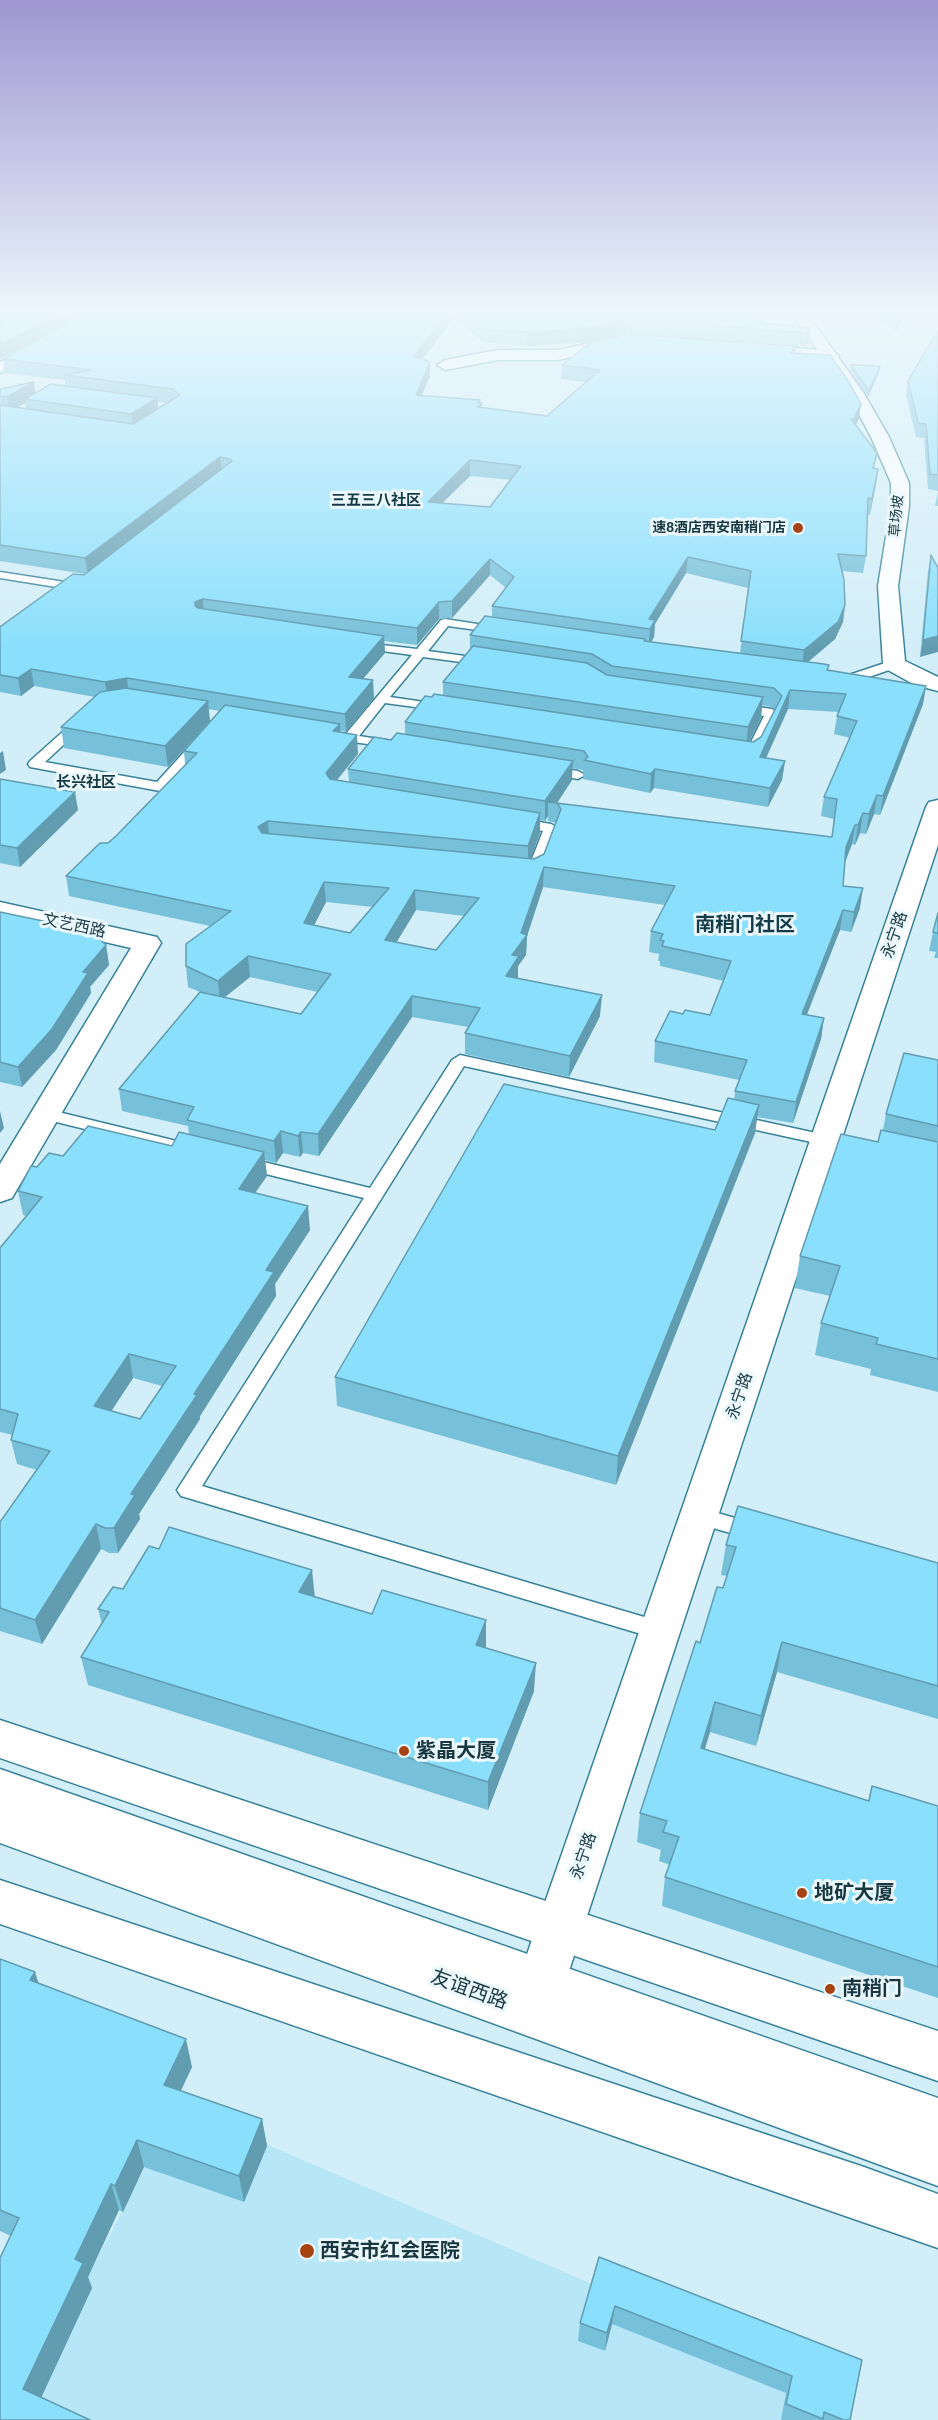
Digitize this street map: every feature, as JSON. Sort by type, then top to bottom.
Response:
[{"type":"street","name":"草场坡","points":[[873,425],[900,483],[900,506],[888,586],[894,664]]},
{"type":"street","points":[[894,664],[923,680],[938,684]]},
{"type":"street","name":"永宁路","points":[[541,1983],[699,1516],[837,1142],[938,807]]},
{"type":"street","name":"文艺西路","points":[[0,910],[147,943],[46,1114]]},
{"type":"street","points":[[0,1191],[46,1114]]},
{"type":"street","points":[[0,1739],[938,2056]]},
{"type":"street","name":"友谊西路","points":[[0,1790],[938,2124]]},
{"type":"street","name":"友谊西路","points":[[0,1822],[938,2160]]},
{"type":"street","points":[[0,1902],[938,2221]]},
{"type":"lane","points":[[0,575],[81,588],[90,580]]},
{"type":"lane","points":[[401,746],[344,737],[382,699],[446,622],[516,632]]},
{"type":"lane","points":[[352,643],[500,664]]},
{"type":"lane","points":[[823,676],[847,680],[894,664]]},
{"type":"lane","points":[[382,699],[451,709]]},
{"type":"lane","points":[[728,707],[772,713],[751,755],[728,752]]},
{"type":"lane","points":[[90,714],[35,764],[160,787],[207,735]]},
{"type":"lane","points":[[363,759],[377,742]]},
{"type":"lane","points":[[531,767],[578,774]]},
{"type":"lane","points":[[506,820],[551,828],[534,873],[511,871]]},
{"type":"lane","points":[[661,1631],[188,1490],[460,1060],[837,1142]]},
{"type":"lane","points":[[46,1114],[375,1195]]},
{"type":"lane","points":[[699,1516],[779,1538]]},
{"type":"shaded area","name":"西安市红会医院","points":[[177,2106],[851,2395],[852,2420],[13,2420]]},
{"type":"building","points":[[0,425],[856,425],[877,453],[873,468],[878,469],[872,499],[868,498],[866,556],[838,554],[844,580],[845,605],[838,622],[804,650],[741,641],[751,571],[688,557],[649,619],[655,620],[650,629],[492,606],[514,577],[490,559],[452,601],[439,602],[417,628],[203,599],[195,602],[198,608],[384,636],[349,677],[373,680],[345,714],[127,678],[105,682],[31,669],[18,678],[0,675],[0,627],[73,574],[84,575],[232,461],[230,459],[220,457],[85,558],[0,545]],"holes":[[[470,460],[521,466],[490,507],[428,502]]]},
{"type":"building","points":[[926,425],[938,425],[938,475],[930,474]]},
{"type":"building","points":[[931,555],[938,568],[938,636],[923,640]]},
{"type":"building","points":[[485,616],[645,639],[644,641],[824,664],[829,665],[827,670],[926,686],[883,796],[877,795],[869,814],[863,813],[846,847],[843,886],[863,888],[854,912],[843,910],[802,1014],[824,1018],[796,1102],[735,1091],[747,1060],[655,1041],[670,1011],[683,1014],[685,1010],[710,1015],[731,961],[662,946],[664,941],[660,940],[663,934],[651,931],[675,886],[544,867],[521,933],[527,935],[512,955],[519,956],[506,976],[602,995],[570,1056],[465,1033],[480,1008],[412,996],[318,1134],[301,1132],[298,1136],[281,1131],[274,1141],[187,1120],[194,1107],[119,1089],[200,992],[301,1014],[331,974],[248,956],[218,981],[186,966],[186,944],[231,911],[66,876],[100,843],[108,843],[116,836],[197,753],[184,751],[225,705],[340,724],[333,731],[357,735],[326,773],[330,779],[540,813],[528,846],[268,821],[258,827],[262,833],[534,859],[544,854],[561,809],[557,803],[832,837],[837,799],[824,797],[857,721],[837,716],[846,694],[790,690],[760,757],[785,761],[770,788],[655,769],[651,774],[584,760],[588,757],[584,751],[405,722],[425,696],[432,697],[434,694],[753,742],[761,737],[782,696],[774,688],[612,666],[592,654],[470,635]],"holes":[[[324,882],[389,888],[350,933],[304,923]],[[415,890],[479,898],[436,950],[385,940]]]},
{"type":"building","points":[[473,646],[587,663],[607,675],[763,697],[748,727],[443,682]]},
{"type":"building","points":[[126,688],[208,701],[165,746],[61,727],[100,692]]},
{"type":"building","points":[[397,733],[573,761],[545,801],[348,769],[374,737],[391,740]]},
{"type":"building","points":[[0,779],[75,792],[17,848],[0,845]]},
{"type":"building","points":[[0,912],[91,931],[106,945],[83,972],[88,973],[52,1029],[18,1067],[0,1062]]},
{"type":"building","points":[[938,913],[938,933],[933,932]]},
{"type":"building","points":[[904,1053],[938,1060],[938,1126],[886,1114]]},
{"type":"building","points":[[504,1084],[715,1130],[728,1098],[759,1105],[618,1456],[335,1377]]},
{"type":"building","points":[[88,1126],[172,1146],[179,1132],[264,1152],[239,1189],[308,1206],[266,1270],[274,1272],[194,1394],[197,1395],[131,1494],[135,1495],[114,1528],[105,1528],[96,1524],[35,1620],[0,1608],[0,1522],[50,1451],[11,1440],[18,1414],[0,1409],[0,1248],[42,1197],[18,1191],[31,1166],[37,1167],[49,1153],[63,1156]],"holes":[[[129,1354],[176,1366],[140,1419],[94,1406]]]},
{"type":"building","points":[[881,1130],[938,1142],[938,1359],[876,1344],[878,1338],[821,1323],[840,1266],[800,1256],[841,1134],[878,1142]]},
{"type":"building","points":[[738,1506],[938,1563],[938,1686],[782,1642],[761,1716],[715,1702],[701,1748],[869,1801],[872,1786],[938,1806],[938,1967],[665,1877],[679,1837],[663,1832],[667,1821],[640,1813],[696,1641],[700,1643],[717,1587],[723,1588],[736,1547],[726,1545]]},
{"type":"building","name":"紫晶大厦","points":[[169,1527],[312,1570],[299,1592],[372,1614],[382,1590],[486,1620],[476,1645],[536,1663],[488,1782],[81,1657],[109,1612],[98,1609],[113,1587],[123,1589],[149,1546],[159,1549]]},
{"type":"building","points":[[0,1959],[35,1972],[30,1980],[186,2039],[164,2085],[262,2119],[239,2176],[137,2140],[115,2186],[111,2184],[75,2259],[83,2263],[23,2389],[90,2420],[0,2420],[0,2258],[19,2218],[0,2210]]},
{"type":"building","points":[[599,2257],[862,2360],[850,2420],[824,2412],[823,2419],[786,2404],[792,2376],[615,2306],[607,2333],[580,2323]]},
{"type":"place","name":"速8酒店西安南稍门店","points":[[798,528]]},
{"type":"place","name":"紫晶大厦","points":[[404,1751]]},
{"type":"place","name":"地矿大厦","points":[[802,1893]]},
{"type":"place","name":"南稍门","points":[[830,1989]]},
{"type":"place","name":"西安市红会医院","points":[[307,2251]]},
{"type":"district","name":"三五三八社区","points":[[376,501]]},
{"type":"district","name":"长兴社区","points":[[86,783]]},
{"type":"district","name":"南稍门社区","points":[[745,925]]}]
